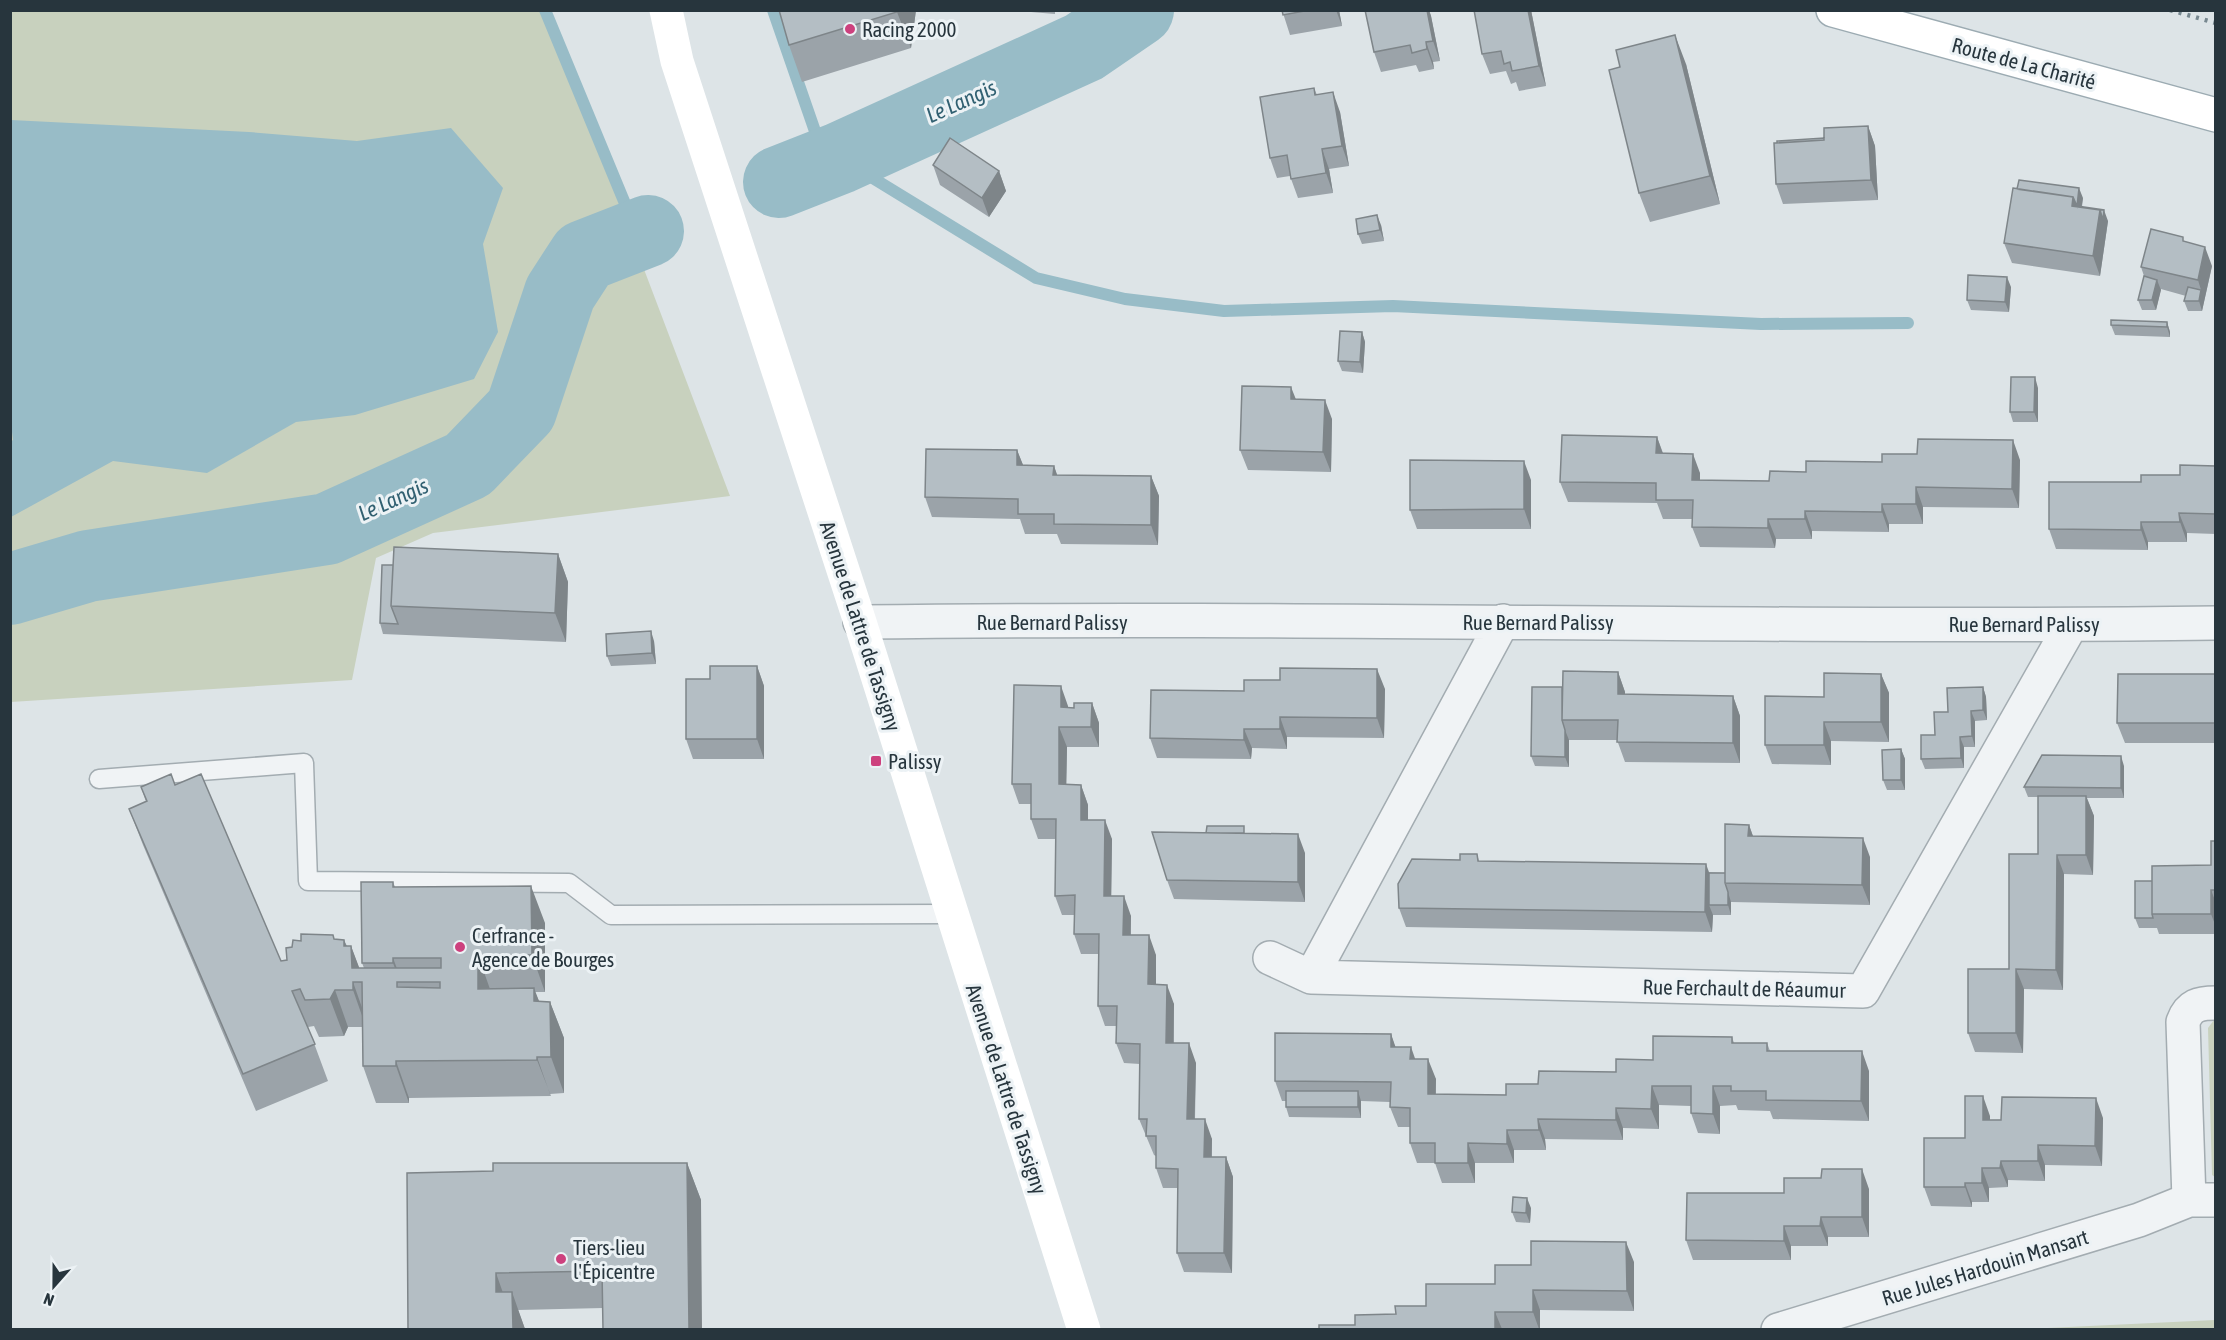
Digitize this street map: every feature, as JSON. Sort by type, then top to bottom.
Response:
[{"type":"main road","name":"Avenue de Lattre de Tassigny","points":[[651,10],[677,61]]},
{"type":"main road","name":"Avenue de Lattre de Tassigny","points":[[666,10],[677,61],[860,622],[1084,1329]]},
{"type":"main road","name":"Route de La Charité","points":[[1833,10],[2216,115]]},
{"type":"street","name":"Rue Bernard Palissy","points":[[860,622],[1503,621],[2071,625],[2216,623]]},
{"type":"street","points":[[1311,977],[1503,621]]},
{"type":"street","name":"Rue Ferchault de Réaumur","points":[[1270,958],[1311,977],[1863,991],[2071,625]]},
{"type":"street","points":[[2203,1200],[2183,1022],[2191,1007],[2200,1003],[2216,1003]]},
{"type":"street","name":"Rue Jules Hardouin Mansart","points":[[1778,1329],[2203,1200]]},
{"type":"lane","points":[[99,778],[304,763],[308,881],[569,883],[611,915],[951,914]]},
{"type":"green space","points":[[11,11],[546,11],[730,496],[433,533],[376,558],[352,680],[11,702]]},
{"type":"green space","points":[[2216,1020],[2215,1177],[2212,1175],[2208,1028]]},
{"type":"green space","points":[[2215,1320],[2215,1329],[2028,1329]]},
{"type":"water","points":[[11,120],[249,132],[357,141],[451,128],[503,188],[483,244],[498,332],[474,379],[355,415],[296,422],[207,473],[113,461],[11,517],[10,442],[13,440],[10,416]]},
{"type":"building","points":[[779,10],[898,10],[789,45]]},
{"type":"building","points":[[1282,10],[1310,10],[1283,15]]},
{"type":"building","points":[[1365,10],[1427,10],[1433,41],[1426,42],[1427,49],[1412,53],[1410,45],[1374,52]]},
{"type":"building","points":[[1474,10],[1528,10],[1539,66],[1512,71],[1510,62],[1504,64],[1501,51],[1482,54]]},
{"type":"building","points":[[1675,35],[1710,176],[1639,193],[1609,70],[1620,67],[1616,50]]},
{"type":"building","points":[[1314,88],[1315,95],[1333,92],[1342,146],[1322,149],[1326,173],[1291,179],[1287,155],[1270,158],[1260,97]]},
{"type":"building","points":[[1868,126],[1871,180],[1776,184],[1774,143],[1824,140],[1824,128]]},
{"type":"building","points":[[950,138],[999,171],[982,198],[933,165]]},
{"type":"building","points":[[1824,138],[1824,140],[1777,143],[1777,141]]},
{"type":"building","points":[[2019,180],[2079,188],[2077,206],[2073,197],[2017,189]]},
{"type":"building","points":[[2013,188],[2073,197],[2072,206],[2100,210],[2093,256],[2004,243]]},
{"type":"building","points":[[2077,206],[2104,210],[2103,220],[2100,210]]},
{"type":"building","points":[[1377,215],[1380,230],[1358,234],[1356,219]]},
{"type":"building","points":[[2151,229],[2183,237],[2183,241],[2205,247],[2198,280],[2141,267]]},
{"type":"building","points":[[1968,275],[2007,277],[2005,302],[1967,300]]},
{"type":"building","points":[[2144,276],[2157,280],[2152,300],[2138,300]]},
{"type":"building","points":[[2188,287],[2201,290],[2199,301],[2184,301]]},
{"type":"building","points":[[2111,320],[2167,322],[2167,327],[2111,325]]},
{"type":"building","points":[[1340,331],[1362,332],[1360,362],[1338,361]]},
{"type":"building","points":[[2011,377],[2035,377],[2034,412],[2010,412]]},
{"type":"building","points":[[1242,386],[1291,387],[1291,399],[1325,400],[1323,452],[1240,450]]},
{"type":"building","points":[[1562,435],[1657,437],[1656,453],[1693,454],[1692,480],[1769,481],[1770,471],[1806,472],[1806,461],[1882,462],[1882,454],[1917,454],[1918,439],[2013,440],[2012,489],[1916,487],[1916,504],[1882,504],[1882,512],[1805,511],[1805,519],[1768,519],[1768,528],[1692,527],[1693,500],[1656,500],[1656,483],[1560,482]]},
{"type":"building","points":[[926,449],[1017,450],[1017,465],[1054,466],[1053,475],[1151,476],[1151,525],[1054,524],[1054,514],[1018,514],[1018,499],[925,497]]},
{"type":"building","points":[[1410,460],[1524,461],[1524,509],[1410,510]]},
{"type":"building","points":[[2180,465],[2216,466],[2216,514],[2179,513],[2180,522],[2141,522],[2141,530],[2049,529],[2049,482],[2141,482],[2141,475],[2180,475]]},
{"type":"building","points":[[394,547],[558,554],[555,613],[391,606]]},
{"type":"building","points":[[382,565],[393,565],[391,606],[398,624],[380,623]]},
{"type":"building","points":[[651,631],[652,653],[607,656],[606,634]]},
{"type":"building","points":[[710,666],[757,666],[757,739],[686,739],[686,679],[710,679]]},
{"type":"building","points":[[1280,668],[1377,669],[1377,718],[1280,717],[1280,729],[1244,729],[1244,740],[1150,738],[1151,690],[1244,691],[1244,680],[1280,680]]},
{"type":"building","points":[[1563,671],[1618,672],[1618,694],[1733,696],[1733,743],[1617,742],[1618,720],[1562,720]]},
{"type":"building","points":[[1824,673],[1881,674],[1881,722],[1824,722],[1824,745],[1765,745],[1765,696],[1824,697]]},
{"type":"building","points":[[2118,674],[2216,674],[2216,723],[2117,723]]},
{"type":"building","points":[[1014,685],[1061,686],[1061,707],[1074,708],[1074,703],[1092,703],[1091,727],[1059,727],[1059,784],[1081,785],[1081,820],[1105,820],[1104,896],[1124,896],[1123,935],[1149,935],[1148,984],[1167,985],[1166,1043],[1189,1043],[1187,1119],[1205,1119],[1204,1157],[1226,1157],[1224,1253],[1177,1253],[1178,1169],[1156,1168],[1156,1136],[1146,1136],[1147,1119],[1139,1119],[1140,1044],[1116,1043],[1117,1006],[1098,1006],[1099,934],[1074,934],[1075,895],[1055,896],[1056,819],[1031,819],[1031,784],[1012,784]]},
{"type":"building","points":[[1532,687],[1562,687],[1565,757],[1531,756]]},
{"type":"building","points":[[1983,687],[1983,710],[1971,711],[1972,736],[1960,737],[1961,758],[1921,759],[1921,735],[1935,735],[1934,712],[1948,712],[1947,688]]},
{"type":"building","points":[[1901,749],[1901,780],[1883,780],[1882,750]]},
{"type":"building","points":[[2042,755],[2121,756],[2121,788],[2024,787]]},
{"type":"building","name":"Cerfrance - Agence de Bourges","points":[[171,774],[175,785],[201,774],[281,961],[287,960],[286,948],[292,947],[293,940],[301,941],[301,934],[333,935],[334,939],[344,940],[344,946],[351,946],[352,968],[441,968],[441,958],[393,958],[393,963],[362,963],[361,882],[393,882],[393,887],[531,886],[532,955],[478,955],[478,989],[534,988],[534,1001],[550,1002],[551,1057],[537,1057],[537,1060],[396,1061],[396,1066],[363,1066],[362,982],[353,982],[353,990],[335,990],[330,999],[305,1000],[300,989],[292,991],[315,1044],[243,1074],[129,809],[147,801],[141,787]],"holes":[[[397,982],[440,982],[440,988],[397,987]]]},
{"type":"building","points":[[2038,796],[2086,796],[2086,855],[2057,855],[2056,970],[2016,969],[2016,1033],[1968,1033],[1968,969],[2009,969],[2009,854],[2038,854]]},
{"type":"building","points":[[1725,824],[1749,825],[1748,836],[1863,838],[1862,885],[1725,883]]},
{"type":"building","points":[[1207,826],[1244,826],[1244,833],[1206,833]]},
{"type":"building","points":[[1152,832],[1298,834],[1298,882],[1167,880]]},
{"type":"building","points":[[2211,841],[2216,841],[2216,890],[2211,890],[2211,914],[2152,914],[2152,866],[2211,865]]},
{"type":"building","points":[[1460,854],[1477,854],[1478,861],[1706,864],[1705,912],[1399,908],[1398,884],[1412,859],[1460,860]]},
{"type":"building","points":[[1709,873],[1725,873],[1728,905],[1709,905]]},
{"type":"building","points":[[2135,881],[2152,881],[2153,918],[2135,918]]},
{"type":"building","points":[[1275,1033],[1391,1034],[1391,1047],[1411,1047],[1410,1059],[1428,1059],[1428,1094],[1506,1095],[1506,1084],[1538,1084],[1539,1071],[1616,1072],[1616,1059],[1653,1060],[1653,1036],[1732,1037],[1732,1043],[1767,1043],[1767,1051],[1862,1051],[1861,1101],[1766,1100],[1766,1091],[1731,1091],[1731,1086],[1713,1086],[1713,1114],[1691,1113],[1691,1086],[1652,1086],[1651,1109],[1616,1108],[1616,1120],[1538,1119],[1539,1130],[1507,1130],[1507,1144],[1468,1143],[1468,1163],[1435,1163],[1435,1143],[1410,1143],[1410,1108],[1390,1107],[1391,1082],[1275,1081]]},
{"type":"building","points":[[1286,1091],[1358,1091],[1358,1107],[1286,1107]]},
{"type":"building","points":[[1965,1096],[1983,1096],[1983,1120],[2001,1120],[2002,1097],[2096,1098],[2095,1146],[2038,1145],[2038,1161],[2001,1161],[2000,1168],[1982,1168],[1982,1183],[1965,1183],[1965,1187],[1924,1187],[1924,1138],[1965,1138]]},
{"type":"building","name":"Tiers-lieu l'Épicentre","points":[[493,1163],[687,1163],[689,1329],[603,1329],[602,1271],[496,1273],[496,1292],[512,1292],[513,1329],[408,1329],[407,1173],[493,1171]]},
{"type":"building","points":[[1822,1169],[1862,1169],[1862,1217],[1821,1217],[1820,1226],[1784,1226],[1784,1241],[1686,1240],[1687,1193],[1784,1193],[1784,1178],[1821,1178]]},
{"type":"building","points":[[1513,1197],[1527,1198],[1526,1213],[1512,1212]]},
{"type":"building","points":[[1531,1241],[1626,1242],[1627,1291],[1533,1290],[1533,1312],[1495,1312],[1495,1329],[1319,1329],[1319,1325],[1355,1325],[1355,1315],[1396,1314],[1395,1306],[1426,1306],[1426,1284],[1495,1284],[1495,1265],[1531,1265]]},
{"type":"waterway","points":[[545,10],[638,235]]},
{"type":"waterway","points":[[773,10],[817,137],[840,158],[1036,278],[1125,299],[1224,311],[1393,306],[1761,324],[1908,323]]},
{"type":"waterway","name":"Le Langis","points":[[779,182],[840,158],[1084,47],[1138,10]]},
{"type":"waterway","name":"Le Langis","points":[[10,589],[88,566],[327,529],[468,465],[521,410],[560,293],[584,256],[648,231]]},
{"type":"railway","points":[[2170,10],[2216,23]]},
{"type":"place","name":"Racing 2000","points":[[850,29]]},
{"type":"place","name":"Palissy","points":[[876,761]]},
{"type":"place","name":"Cerfrance - Agence de Bourges","points":[[460,947]]},
{"type":"place","name":"Tiers-lieu l'Épicentre","points":[[561,1259]]}]
